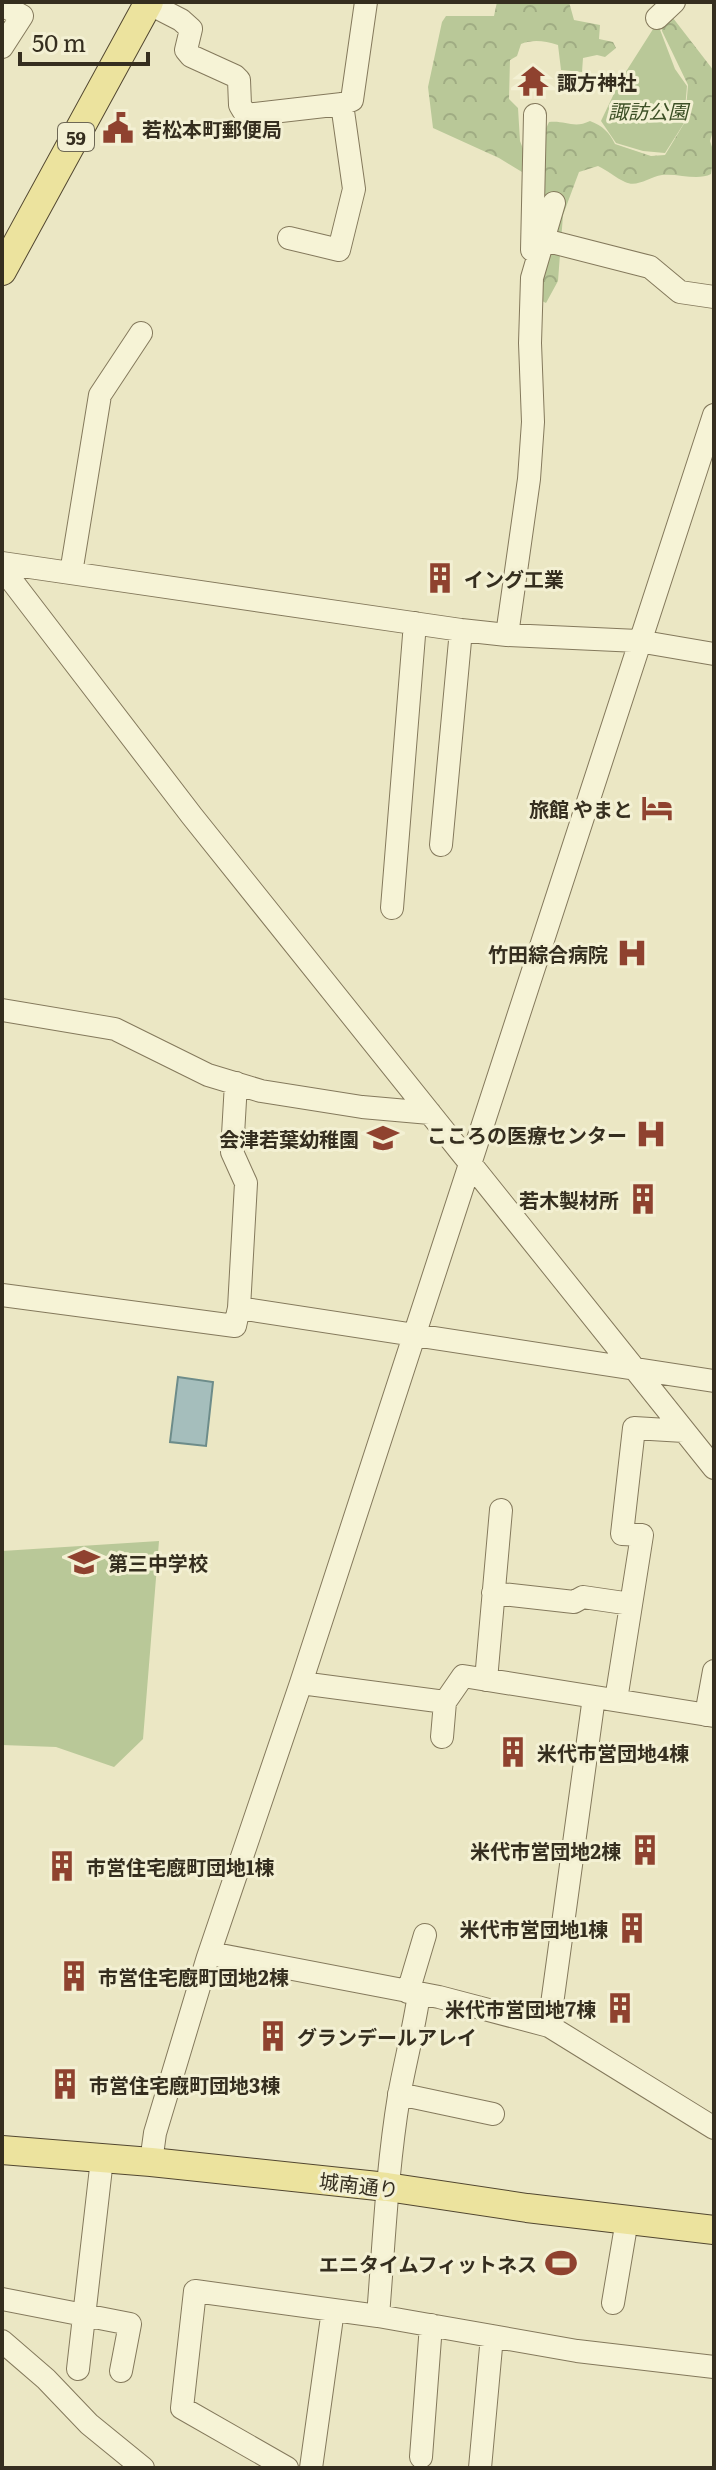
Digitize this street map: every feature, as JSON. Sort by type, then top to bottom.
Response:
[{"type":"main road","name":"59","points":[[4,261],[148,2]]},
{"type":"main road","name":"城南通り","points":[[2,2150],[387,2187],[714,2230]]},
{"type":"street","points":[[148,2],[191,29],[186,50],[191,56],[239,80],[240,105],[246,115],[342,104],[352,100],[366,2]]},
{"type":"street","points":[[657,18],[674,2]]},
{"type":"street","points":[[2,5],[22,16],[2,47]]},
{"type":"street","points":[[289,238],[339,250],[354,189],[342,104]]},
{"type":"street","points":[[507,635],[529,479],[533,422],[530,343],[535,115]]},
{"type":"street","points":[[532,278],[554,203]]},
{"type":"street","points":[[544,240],[650,267],[680,292],[714,297]]},
{"type":"street","points":[[71,573],[100,395],[141,333]]},
{"type":"street","points":[[151,2162],[155,2133],[210,1953],[714,415]]},
{"type":"street","points":[[2,565],[461,630],[638,641],[714,654]]},
{"type":"street","points":[[2,565],[192,816],[714,1468]]},
{"type":"street","points":[[392,908],[415,623]]},
{"type":"street","points":[[441,845],[461,630]]},
{"type":"street","points":[[2,1010],[115,1029],[208,1075],[292,1097],[430,1113]]},
{"type":"street","points":[[2,1295],[235,1326],[239,1308],[246,1183],[232,1152],[236,1083]]},
{"type":"street","points":[[239,1308],[714,1381]]},
{"type":"street","points":[[549,2026],[605,1699],[631,1604],[642,1535],[622,1534],[634,1428],[684,1431]]},
{"type":"street","points":[[486,1680],[501,1510]]},
{"type":"street","points":[[493,1593],[574,1602],[583,1597],[631,1604]]},
{"type":"street","points":[[442,1737],[445,1702],[463,1676],[710,1716],[714,1671]]},
{"type":"street","points":[[301,1683],[445,1702]]},
{"type":"street","points":[[378,2316],[387,2187],[399,2094],[414,2035],[414,1993],[425,1935]]},
{"type":"street","points":[[210,1953],[414,1993],[549,2026],[714,2128]]},
{"type":"street","points":[[399,2094],[493,2114]]},
{"type":"street","points":[[78,2369],[102,2159]]},
{"type":"street","points":[[613,2303],[627,2220]]},
{"type":"street","points":[[287,2468],[182,2408],[195,2291],[378,2316],[577,2351],[714,2367]]},
{"type":"street","points":[[2,2299],[130,2324],[121,2371]]},
{"type":"street","points":[[311,2468],[333,2310]]},
{"type":"street","points":[[421,2457],[431,2325]]},
{"type":"street","points":[[480,2468],[492,2336]]},
{"type":"street","points":[[2,2341],[46,2379],[89,2424],[143,2468]]},
{"type":"green space","points":[[497,2],[569,2],[574,20],[600,25],[599,39],[613,42],[616,48],[605,57],[583,58],[582,72],[561,70],[558,45],[544,42],[521,44],[517,56],[510,60],[509,99],[518,108],[520,141],[525,154],[526,255],[521,253],[522,172],[433,128],[428,87],[442,22],[446,16],[494,16]]},
{"type":"green space","points":[[673,18],[714,71],[711,174],[700,177],[662,175],[630,184],[598,166],[579,172],[563,215],[558,281],[546,303],[538,299],[543,135],[549,122],[579,124],[590,121],[605,130],[615,144],[651,156],[665,155],[688,117],[688,85],[662,31],[662,26]]},
{"type":"green space","name":"諏訪公園","points":[[655,26],[659,27],[675,69],[687,86],[685,109],[688,117],[665,153],[643,151],[616,143],[601,121],[620,81]]},
{"type":"green space","points":[[159,1541],[143,1739],[114,1767],[56,1747],[2,1745],[2,1551]]},
{"type":"water","points":[[178,1377],[213,1382],[206,1446],[170,1442]]},
{"type":"place","name":"諏方神社","points":[[533,81]]},
{"type":"place","name":"若松本町郵便局","points":[[118,128]]},
{"type":"place","name":"イング工業","points":[[440,578]]},
{"type":"place","name":"旅館 やまと","points":[[657,808]]},
{"type":"place","name":"竹田綜合病院","points":[[632,953]]},
{"type":"place","name":"こころの医療センター","points":[[651,1134]]},
{"type":"place","name":"会津若葉幼稚園","points":[[383,1138]]},
{"type":"place","name":"若木製材所","points":[[643,1199]]},
{"type":"place","name":"第三中学校","points":[[84,1562]]},
{"type":"place","name":"米代市営団地4棟","points":[[513,1752]]},
{"type":"place","name":"米代市営団地2棟","points":[[645,1850]]},
{"type":"place","name":"市営住宅廐町団地1棟","points":[[62,1866]]},
{"type":"place","name":"米代市営団地1棟","points":[[632,1928]]},
{"type":"place","name":"市営住宅廐町団地2棟","points":[[74,1976]]},
{"type":"place","name":"米代市営団地7棟","points":[[620,2008]]},
{"type":"place","name":"グランデールアレイ","points":[[273,2036]]},
{"type":"place","name":"市営住宅廐町団地3棟","points":[[65,2084]]},
{"type":"place","name":"エニタイムフィットネス","points":[[561,2263]]}]
